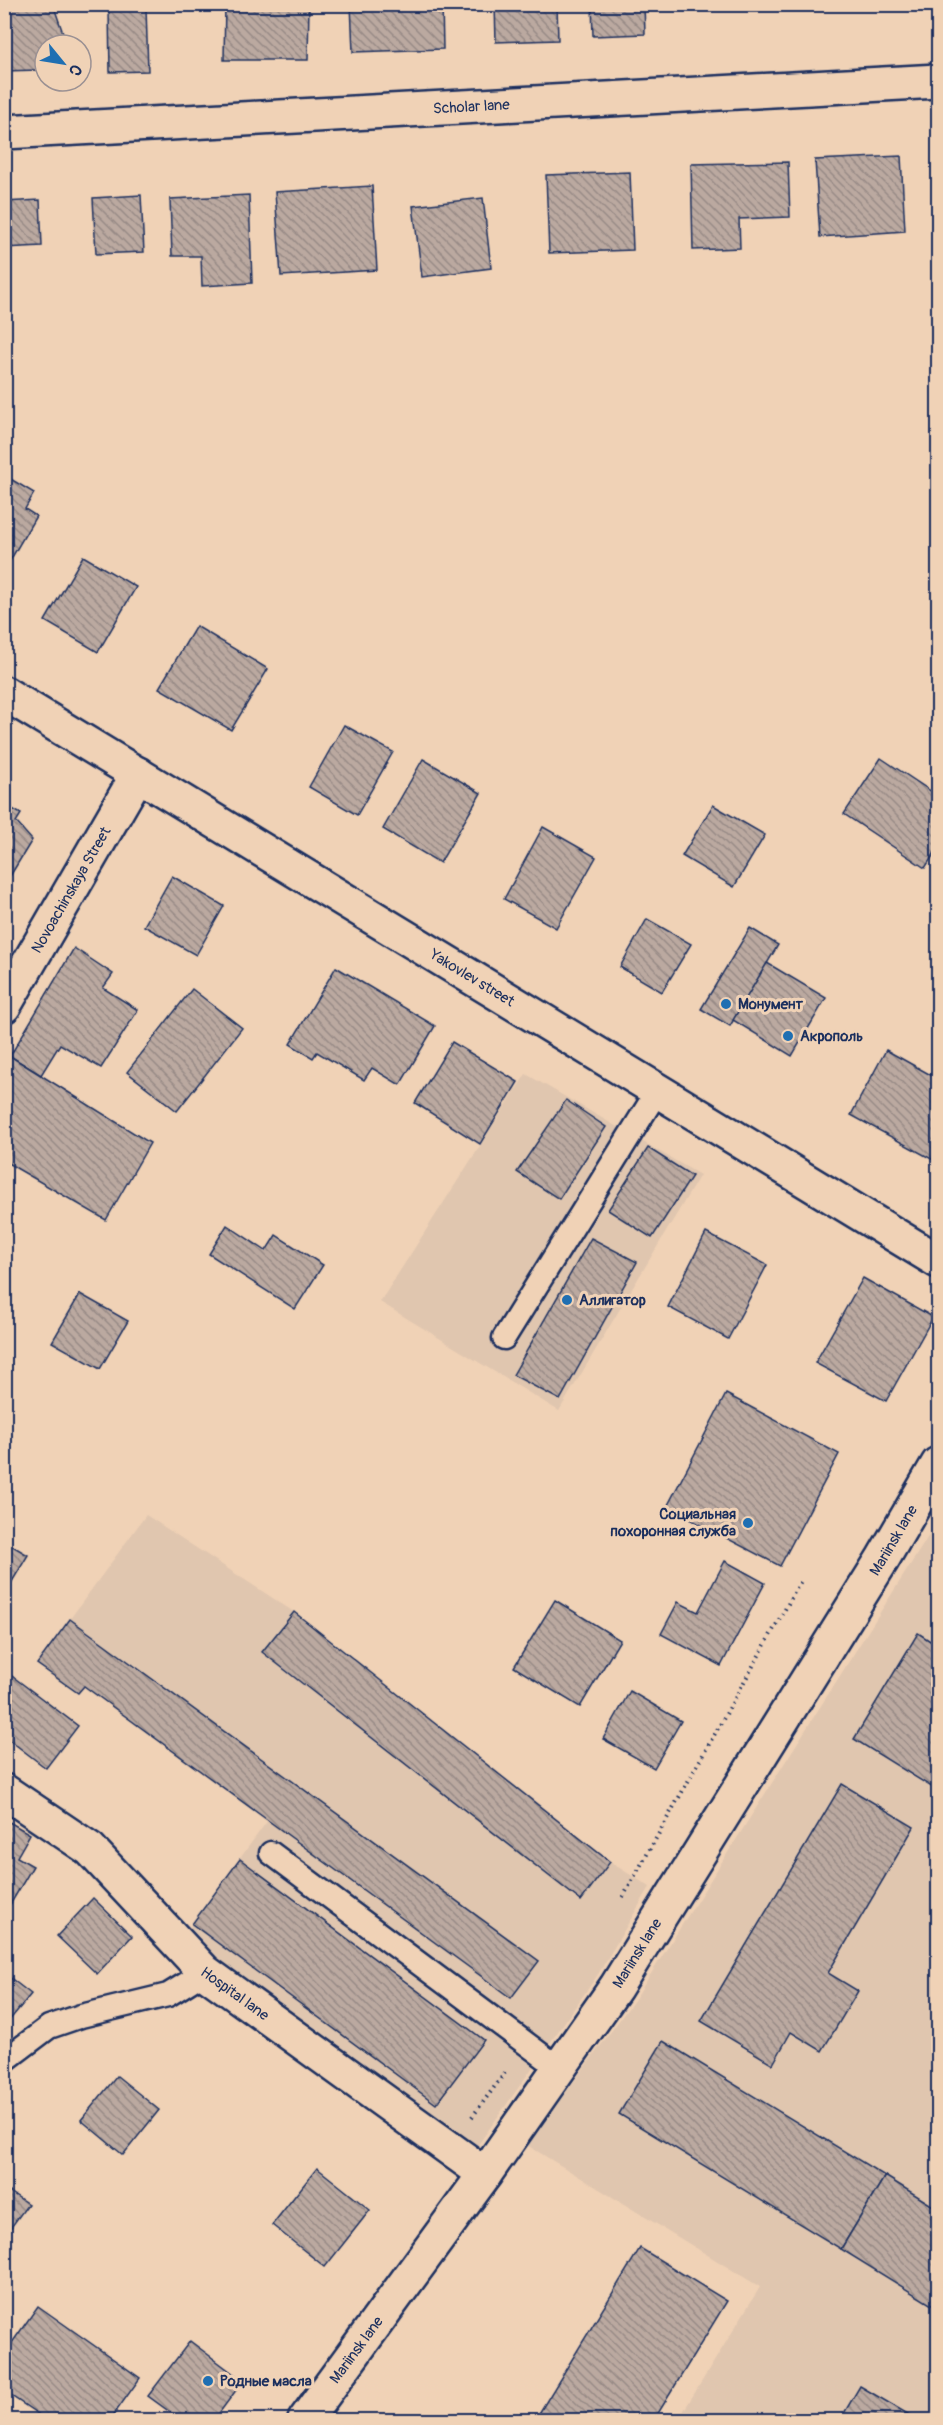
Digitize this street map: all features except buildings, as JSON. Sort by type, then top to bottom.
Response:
[{"type":"street","name":"Scholar lane","points":[[4,132],[939,81]]},
{"type":"street","name":"Yakovlev street","points":[[4,693],[939,1261]]},
{"type":"street","name":"Novoachinskaya Street","points":[[4,1006],[138,774]]},
{"type":"street","name":"Mariinsk lane","points":[[305,2421],[485,2174],[616,1987],[876,1570],[939,1464]]},
{"type":"street","name":"Hospital lane","points":[[4,1791],[90,1849],[204,1972],[485,2174]]},
{"type":"lane","points":[[504,1338],[658,1090]]},
{"type":"lane","points":[[271,1853],[559,2068]]},
{"type":"lane","points":[[4,2061],[49,2027],[81,2016],[168,1995],[204,1972]]},
{"type":"path","points":[[618,1906],[802,1579]]},
{"type":"path","points":[[449,2149],[526,2044]]},
{"type":"shaded area","points":[[526,1074],[700,1175],[559,1411],[380,1302]]},
{"type":"shaded area","points":[[146,1515],[294,1612],[610,1862],[650,1887],[597,1976],[473,2152],[211,1963],[184,1935],[268,1820],[84,1686],[78,1693],[37,1664]]},
{"type":"shaded area","points":[[938,1521],[938,2420],[678,2420],[760,2287],[527,2145],[635,1999]]},
{"type":"place","name":"Монумент","points":[[726,1004]]},
{"type":"place","name":"Акрополь","points":[[788,1036]]},
{"type":"place","name":"Аллигатор","points":[[567,1300]]},
{"type":"place","name":"Социальная похоронная служба","points":[[748,1523]]},
{"type":"place","name":"Родные масла","points":[[208,2381]]}]
